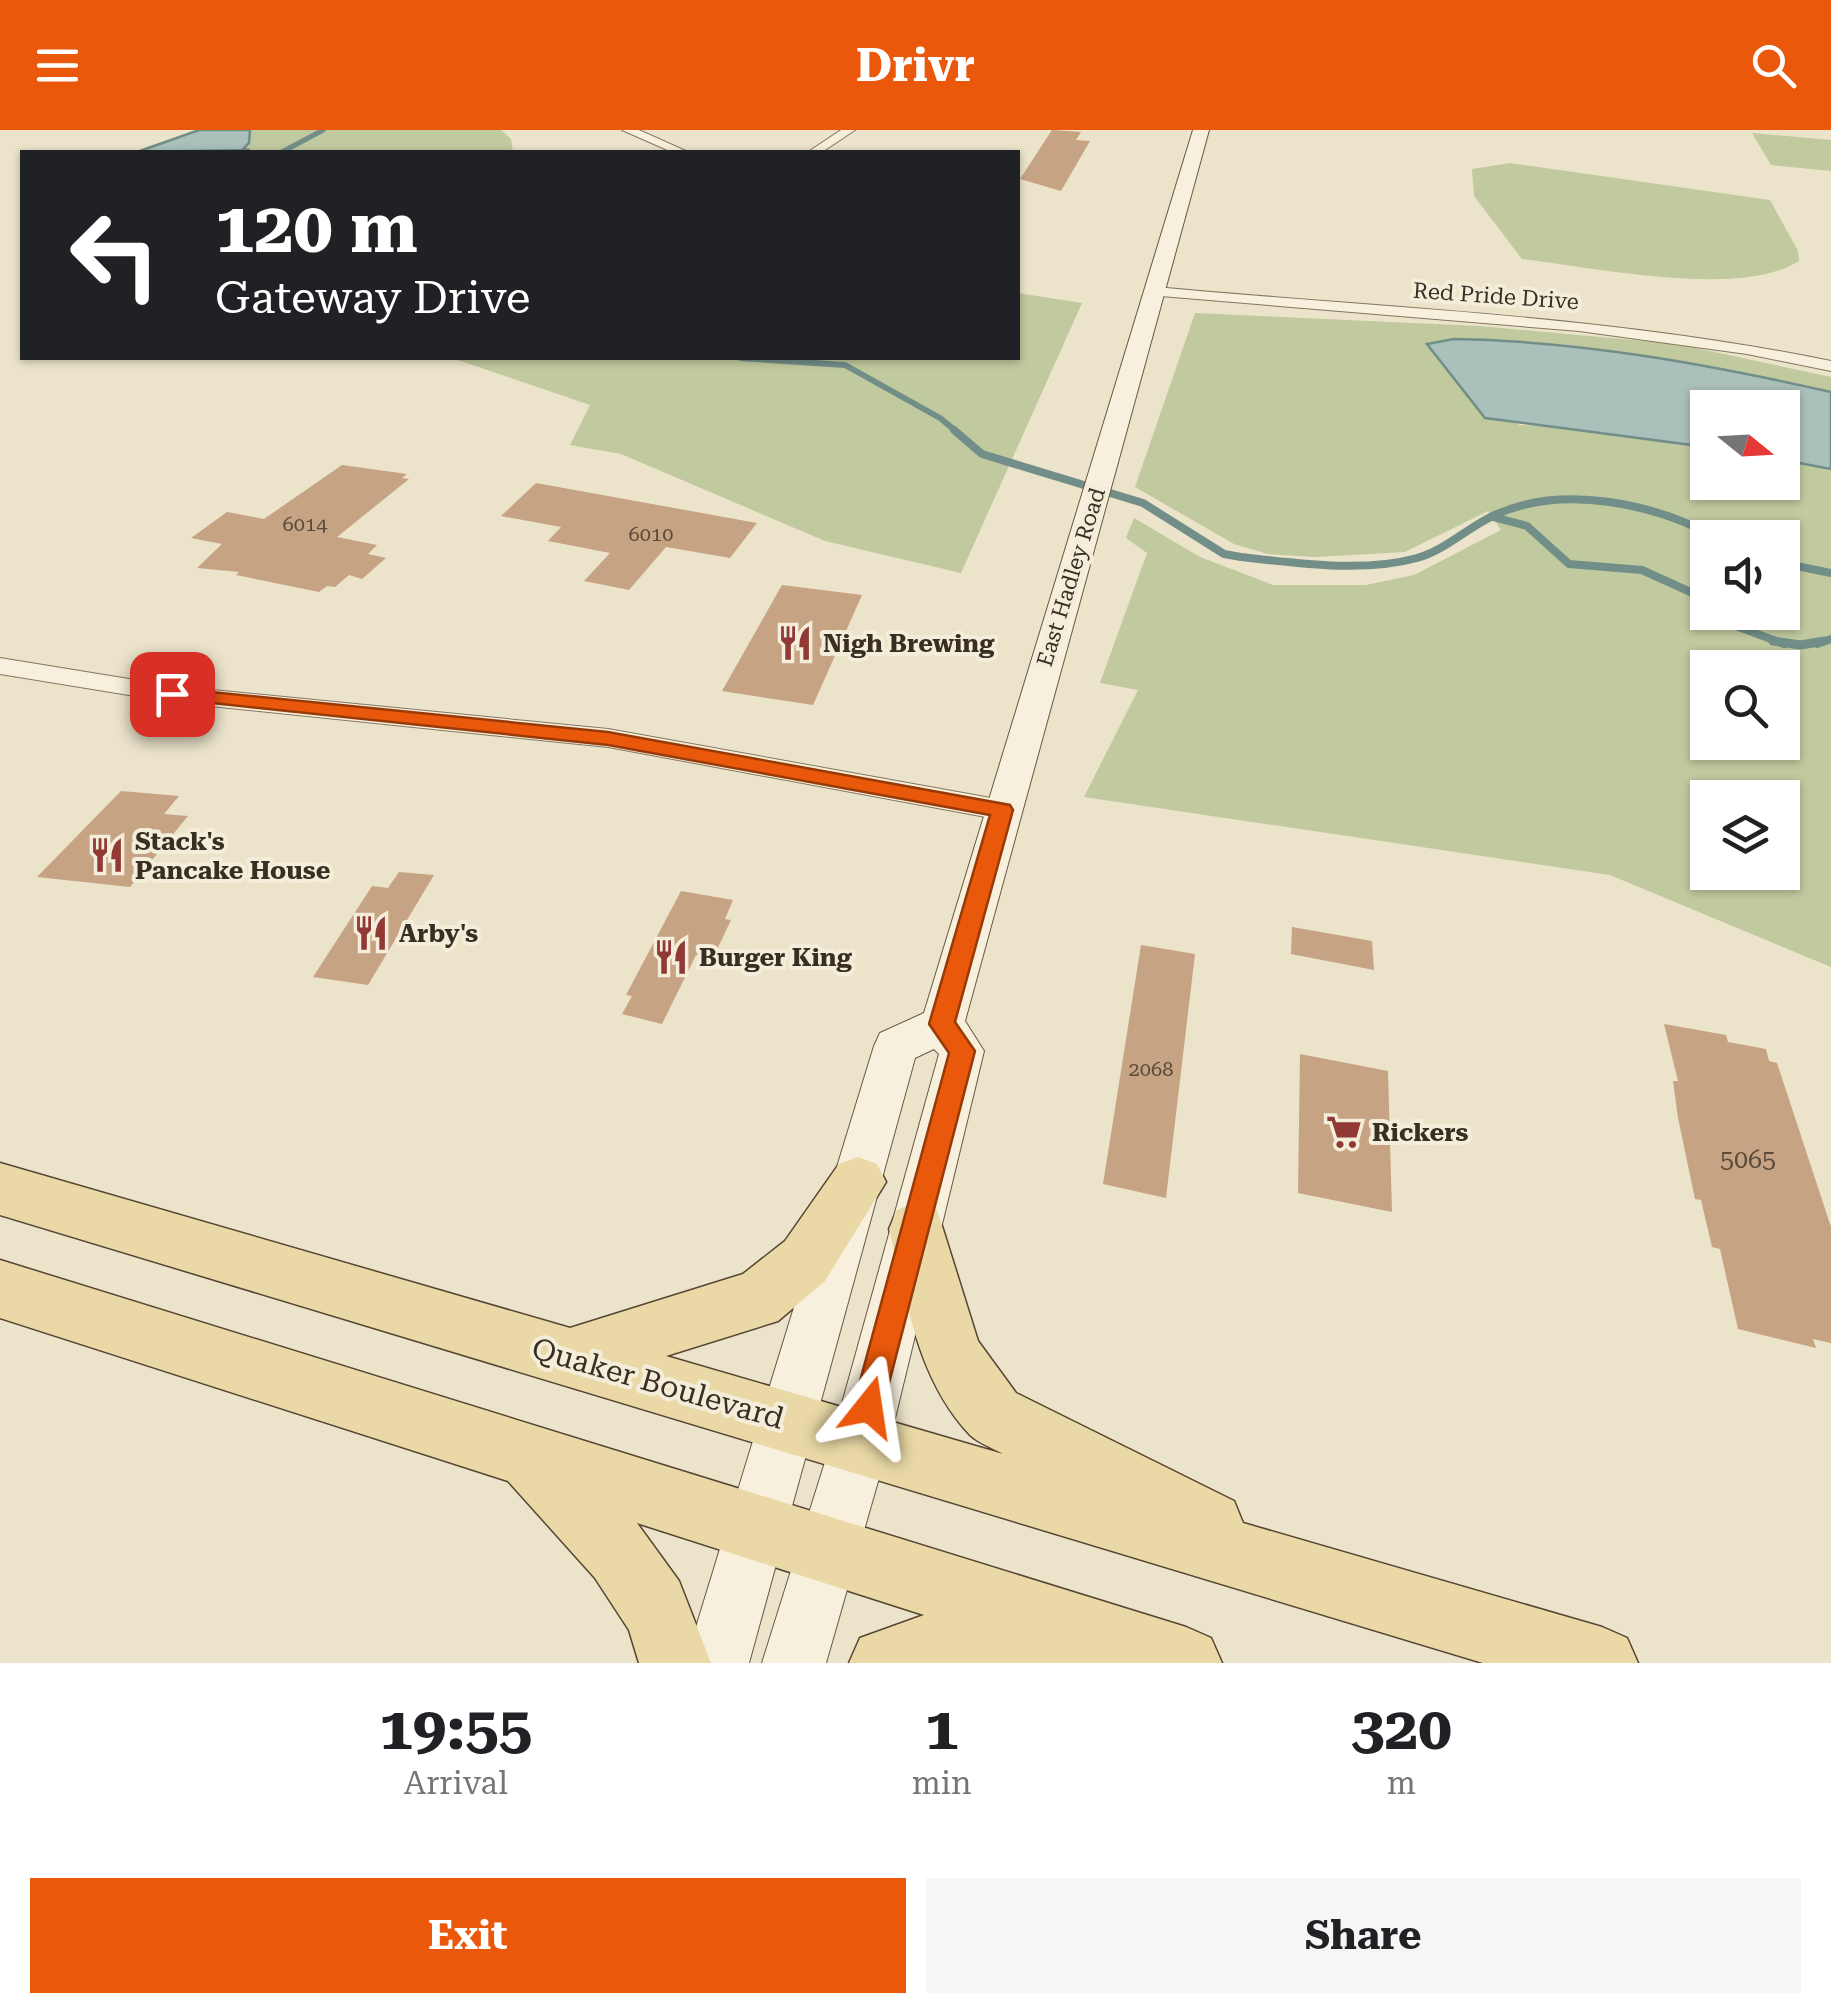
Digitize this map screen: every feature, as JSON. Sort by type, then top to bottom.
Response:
[{"type":"main road","points":[[572,1358],[707,1312],[757,1300],[805,1261],[858,1182]]},
{"type":"main road","name":"Quaker Boulevard","points":[[0,1190],[1602,1663]]},
{"type":"main road","points":[[917,1229],[952,1358],[994,1415],[1310,1576]]},
{"type":"main road","points":[[0,1290],[1186,1663]]},
{"type":"main road","points":[[524,1455],[607,1535],[669,1634],[675,1663]]},
{"type":"main road","points":[[885,1663],[953,1642],[1075,1628]]},
{"type":"street","points":[[628,130],[677,150]]},
{"type":"street","points":[[817,150],[848,130]]},
{"type":"street","name":"East Hadley Road","points":[[942,1024],[1201,130]]},
{"type":"street","name":"Red Pride Drive","points":[[1155,292],[1342,310],[1585,324],[1726,344],[1831,366]]},
{"type":"street","points":[[0,666],[152,692],[628,741],[1002,810]]},
{"type":"street","points":[[717,1663],[896,1046],[942,1024],[962,1051],[860,1442],[794,1663]]},
{"type":"green space","points":[[250,130],[501,130],[511,139],[513,150],[242,149],[249,143]]},
{"type":"green space","points":[[1752,133],[1831,140],[1831,171],[1771,165]]},
{"type":"green space","points":[[1510,163],[1770,200],[1798,251],[1799,261],[1773,272],[1704,279],[1522,259],[1474,196],[1472,169]]},
{"type":"green space","points":[[1020,293],[1082,303],[961,573],[825,541],[621,454],[570,445],[590,405],[458,360],[1020,360]]},
{"type":"green space","points":[[1195,313],[1479,326],[1677,344],[1831,377],[1831,392],[1596,350],[1454,339],[1519,425],[1560,426],[1690,445],[1690,500],[1800,500],[1800,463],[1831,469],[1831,967],[1610,875],[1084,797],[1138,690],[1100,683],[1147,553],[1126,538],[1134,518],[1200,557],[1273,585],[1366,585],[1414,575],[1501,530],[1488,511],[1405,552],[1316,557],[1268,554],[1234,544],[1135,487]]},
{"type":"water","points":[[199,130],[250,130],[249,143],[243,149],[250,150],[143,150]]},
{"type":"water","points":[[1454,339],[1549,344],[1738,372],[1831,392],[1831,469],[1800,463],[1800,390],[1690,390],[1690,445],[1485,418],[1427,344]]},
{"type":"building","points":[[1052,130],[1081,132],[1076,140],[1090,141],[1061,191],[1020,179]]},
{"type":"building","points":[[342,465],[407,474],[402,478],[409,479],[337,537],[377,545],[368,554],[386,558],[362,579],[349,575],[335,587],[327,586],[319,592],[236,575],[239,572],[197,568],[222,544],[191,538],[227,512],[264,519]]},
{"type":"building","points":[[536,483],[757,523],[730,558],[666,547],[629,590],[584,581],[610,553],[548,541],[561,527],[501,516]]},
{"type":"building","name":"Nigh Brewing","points":[[782,585],[862,595],[813,705],[722,691]]},
{"type":"building","name":"Stack's Pancake House","points":[[121,791],[179,796],[164,814],[188,816],[130,887],[37,877]]},
{"type":"building","name":"Arby's","points":[[399,872],[434,875],[368,985],[313,977],[372,886],[388,888]]},
{"type":"building","name":"Burger King","points":[[681,891],[733,900],[725,919],[731,920],[713,958],[696,955],[662,1024],[622,1014],[632,996],[626,995]]},
{"type":"building","points":[[1292,927],[1372,941],[1374,970],[1291,954]]},
{"type":"building","points":[[1141,945],[1195,954],[1166,1198],[1103,1184]]},
{"type":"building","points":[[1664,1024],[1726,1035],[1728,1042],[1766,1049],[1769,1061],[1777,1063],[1831,1227],[1831,1343],[1813,1339],[1816,1348],[1738,1329],[1720,1249],[1712,1247],[1701,1200],[1695,1199],[1678,1118],[1673,1081],[1678,1081]]},
{"type":"building","name":"Rickers","points":[[1300,1054],[1388,1071],[1392,1212],[1298,1193]]},
{"type":"waterway","points":[[286,150],[323,130]]},
{"type":"waterway","points":[[771,360],[845,365],[940,418],[957,432]]},
{"type":"waterway","points":[[954,430],[982,454],[1143,503],[1224,554],[1241,557],[1329,565],[1396,563],[1438,549],[1497,514],[1551,500],[1609,502],[1690,525]]},
{"type":"waterway","points":[[1493,517],[1527,526],[1569,564],[1642,570],[1690,592]]},
{"type":"waterway","points":[[1800,567],[1831,573]]},
{"type":"waterway","points":[[1747,630],[1778,642]]},
{"type":"waterway","points":[[1817,644],[1831,639]]},
{"type":"waterway","points":[[1773,641],[1778,642]]},
{"type":"waterway","points":[[1778,642],[1801,645],[1824,641]]},
{"type":"waterway","points":[[1778,642],[1784,644]]},
{"type":"place","name":"Nigh Brewing","points":[[795,643]]},
{"type":"place","name":"Stack's Pancake House","points":[[107,855]]},
{"type":"place","name":"Arby's","points":[[371,933]]},
{"type":"place","name":"Burger King","points":[[671,957]]},
{"type":"place","name":"Rickers","points":[[1344,1132]]},
{"type":"route","points":[[172,694],[608,738],[1002,810],[942,1024],[962,1051],[869,1407]]}]
